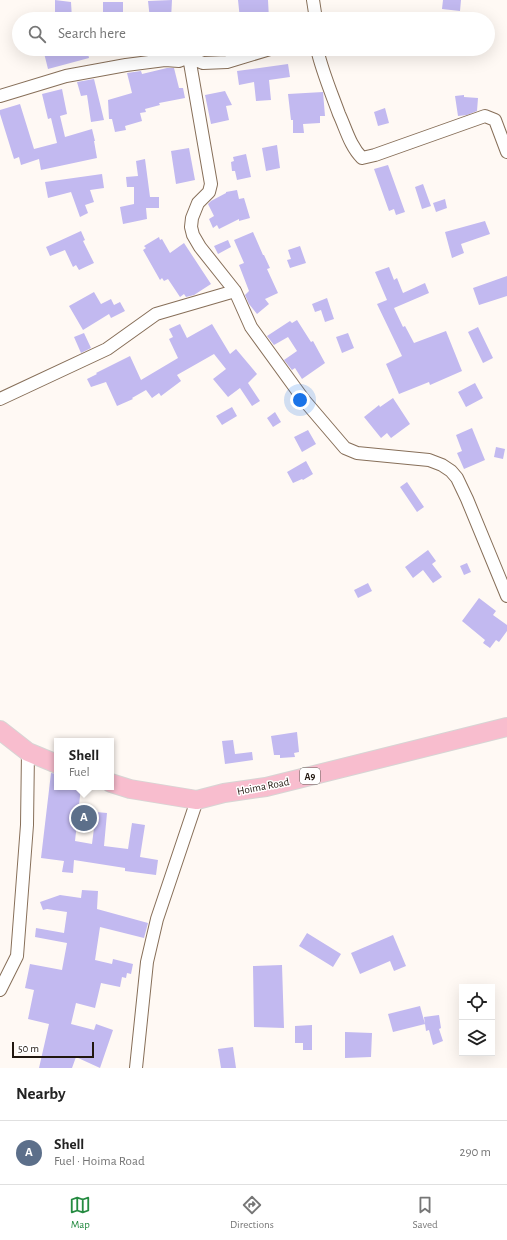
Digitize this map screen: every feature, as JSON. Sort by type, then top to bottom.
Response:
[{"type":"main road","name":"Hoima Road","points":[[114,784],[130,789],[197,800],[224,793],[266,787],[507,727]]},
{"type":"main road","points":[[0,730],[28,752],[54,763]]},
{"type":"street","points":[[313,0],[315,12]]},
{"type":"street","points":[[189,56],[203,63],[227,62],[247,56]]},
{"type":"street","points":[[0,96],[66,76],[126,65],[165,60],[179,61],[189,56]]},
{"type":"street","points":[[189,56],[211,184],[209,192],[198,203],[192,218],[191,227],[193,236],[235,291],[252,327],[304,400],[345,448],[362,454],[429,460],[442,465],[451,471],[457,478],[467,499],[507,596]]},
{"type":"street","points":[[319,56],[321,66],[348,136],[356,151],[362,158],[485,116],[495,120],[507,152]]},
{"type":"street","points":[[0,399],[107,348],[156,314],[235,291]]},
{"type":"street","points":[[0,990],[17,956],[27,825],[28,752]]},
{"type":"street","points":[[136,1068],[148,955],[157,919],[197,800]]},
{"type":"building","points":[[55,0],[71,2],[72,12],[55,12]]},
{"type":"building","points":[[172,0],[171,12],[149,12],[148,1]]},
{"type":"building","points":[[238,0],[268,0],[269,12],[239,12]]},
{"type":"building","points":[[443,0],[461,0],[460,11],[442,9]]},
{"type":"building","points":[[103,2],[123,2],[123,12],[103,12]]},
{"type":"building","points":[[45,56],[89,56],[89,58],[48,69]]},
{"type":"building","points":[[288,64],[290,77],[269,80],[271,100],[256,101],[254,82],[239,85],[237,71]]},
{"type":"building","points":[[167,68],[174,68],[179,88],[183,88],[185,98],[159,103],[160,105],[145,109],[146,112],[140,113],[142,121],[125,126],[126,130],[115,132],[112,119],[109,119],[108,100],[132,93],[127,73],[141,71],[142,74]]},
{"type":"building","points":[[94,79],[104,120],[91,122],[87,95],[81,96],[77,82]]},
{"type":"building","points":[[62,89],[67,114],[60,116],[65,137],[92,129],[97,158],[41,170],[39,159],[21,165],[19,157],[14,159],[0,110],[20,104],[34,149],[57,143],[51,118],[48,119],[42,94]]},
{"type":"building","points":[[225,91],[232,105],[226,106],[229,120],[211,124],[205,95]]},
{"type":"building","points":[[323,92],[325,116],[320,116],[320,123],[303,124],[304,133],[293,133],[293,120],[291,120],[288,94]]},
{"type":"building","points":[[464,95],[464,97],[478,98],[477,111],[467,115],[458,116],[455,96]]},
{"type":"building","points":[[385,108],[389,123],[378,126],[374,112]]},
{"type":"building","points":[[277,145],[280,168],[266,171],[262,148]]},
{"type":"building","points":[[189,148],[195,180],[176,184],[171,151]]},
{"type":"building","points":[[246,154],[251,177],[237,180],[235,171],[232,171],[231,162],[234,161],[233,157]]},
{"type":"building","points":[[145,159],[150,197],[159,197],[159,208],[146,208],[147,219],[123,224],[120,207],[134,204],[134,187],[127,187],[126,177],[138,176],[136,161]]},
{"type":"building","points":[[388,165],[405,212],[396,215],[394,209],[389,211],[374,169]]},
{"type":"building","points":[[102,174],[104,188],[90,190],[94,202],[85,205],[88,213],[80,217],[71,192],[48,198],[45,182]]},
{"type":"building","points":[[423,184],[431,206],[422,209],[415,187]]},
{"type":"building","points":[[237,190],[239,199],[244,198],[250,218],[239,221],[239,219],[219,229],[217,225],[213,228],[209,219],[214,216],[208,204],[226,192]]},
{"type":"building","points":[[445,199],[447,208],[436,212],[433,203]]},
{"type":"building","points":[[485,221],[490,234],[461,244],[464,253],[452,258],[445,232]]},
{"type":"building","points":[[81,231],[85,240],[83,241],[94,263],[79,270],[76,265],[73,267],[65,250],[50,256],[46,247]]},
{"type":"building","points":[[253,232],[270,268],[267,269],[278,293],[265,299],[269,304],[257,314],[249,304],[245,295],[249,291],[239,265],[244,263],[234,240]]},
{"type":"building","points":[[159,237],[160,240],[162,239],[170,253],[184,243],[211,284],[194,295],[186,297],[184,294],[180,297],[168,279],[164,281],[162,278],[160,280],[143,250],[146,248],[144,246]]},
{"type":"building","points":[[228,240],[231,247],[218,254],[214,246]]},
{"type":"building","points":[[300,246],[306,263],[290,268],[287,260],[291,259],[288,250]]},
{"type":"building","points":[[389,267],[394,280],[397,278],[403,293],[425,283],[429,293],[394,308],[403,327],[405,326],[414,343],[446,331],[462,371],[430,385],[429,382],[399,394],[386,364],[402,356],[377,304],[387,300],[375,272]]},
{"type":"building","points":[[507,276],[507,296],[479,305],[473,288]]},
{"type":"building","points":[[94,292],[101,304],[111,299],[114,305],[120,302],[125,311],[111,318],[109,314],[83,330],[69,306]]},
{"type":"building","points":[[327,298],[334,319],[325,322],[321,310],[315,312],[312,304]]},
{"type":"building","points":[[297,320],[311,342],[313,341],[325,363],[302,379],[295,368],[292,370],[284,360],[297,351],[288,337],[274,345],[267,336],[290,321],[292,323]]},
{"type":"building","points":[[180,324],[187,338],[212,324],[230,354],[236,349],[257,374],[248,383],[260,401],[252,406],[240,388],[228,397],[213,379],[226,369],[214,354],[177,375],[181,381],[161,396],[159,393],[152,398],[146,390],[132,398],[133,399],[117,406],[106,382],[91,387],[87,379],[130,356],[141,380],[178,358],[169,339],[173,337],[169,329]]},
{"type":"building","points":[[478,327],[493,358],[483,363],[468,332]]},
{"type":"building","points":[[84,333],[91,348],[81,353],[74,337]]},
{"type":"building","points":[[348,333],[354,348],[342,353],[336,337]]},
{"type":"building","points":[[475,383],[483,398],[466,407],[458,392]]},
{"type":"building","points":[[393,398],[410,424],[391,438],[387,433],[381,438],[364,417],[379,405],[380,407]]},
{"type":"building","points":[[232,407],[237,416],[222,425],[216,416]]},
{"type":"building","points":[[275,412],[281,422],[273,427],[267,418]]},
{"type":"building","points":[[472,428],[485,460],[464,469],[457,453],[462,451],[456,435]]},
{"type":"building","points":[[308,430],[316,444],[302,452],[294,437]]},
{"type":"building","points":[[496,447],[505,449],[503,459],[494,457]]},
{"type":"building","points":[[306,461],[313,474],[303,480],[302,479],[293,483],[287,472]]},
{"type":"building","points":[[407,482],[424,507],[417,512],[400,487]]},
{"type":"building","points":[[428,550],[436,561],[432,564],[442,577],[433,583],[423,570],[413,578],[405,567]]},
{"type":"building","points":[[467,563],[471,572],[464,575],[460,566]]},
{"type":"building","points":[[368,583],[372,591],[358,598],[354,590]]},
{"type":"building","points":[[479,598],[496,611],[493,615],[507,625],[507,631],[499,642],[496,640],[490,648],[483,643],[485,640],[462,621]]},
{"type":"building","points":[[297,732],[299,752],[294,753],[295,757],[280,758],[280,755],[274,755],[271,736]]},
{"type":"building","points":[[233,740],[235,754],[252,752],[253,760],[225,764],[222,741]]},
{"type":"building","points":[[51,773],[54,774],[54,790],[81,790],[75,841],[92,844],[96,812],[107,813],[104,846],[128,849],[132,823],[145,825],[140,857],[158,860],[156,875],[125,871],[125,868],[74,860],[73,873],[62,872],[64,861],[41,858]]},
{"type":"building","points":[[82,890],[98,891],[97,909],[148,923],[144,938],[100,927],[95,960],[112,964],[113,959],[133,964],[131,974],[127,973],[126,978],[122,977],[120,987],[101,983],[95,1008],[76,1003],[71,1024],[94,1030],[96,1024],[113,1030],[100,1068],[76,1057],[72,1068],[39,1068],[49,1024],[28,1019],[34,990],[25,988],[30,964],[62,970],[67,943],[35,937],[36,928],[64,933],[67,912],[47,909],[43,910],[40,902],[60,895],[81,898]]},
{"type":"building","points":[[307,933],[341,954],[333,967],[299,946]]},
{"type":"building","points":[[393,935],[406,966],[394,971],[390,961],[360,974],[351,953]]},
{"type":"building","points":[[282,965],[284,1028],[254,1027],[253,966]]},
{"type":"building","points":[[420,1006],[425,1024],[393,1032],[388,1014]]},
{"type":"building","points":[[439,1015],[441,1028],[439,1029],[443,1041],[433,1045],[429,1030],[426,1031],[424,1017]]},
{"type":"building","points":[[312,1025],[312,1050],[303,1050],[303,1043],[295,1043],[295,1026]]},
{"type":"building","points":[[345,1032],[372,1033],[371,1057],[345,1058]]},
{"type":"building","points":[[233,1047],[236,1068],[221,1068],[218,1049]]},
{"type":"place","name":"Shell","points":[[84,818]]}]
